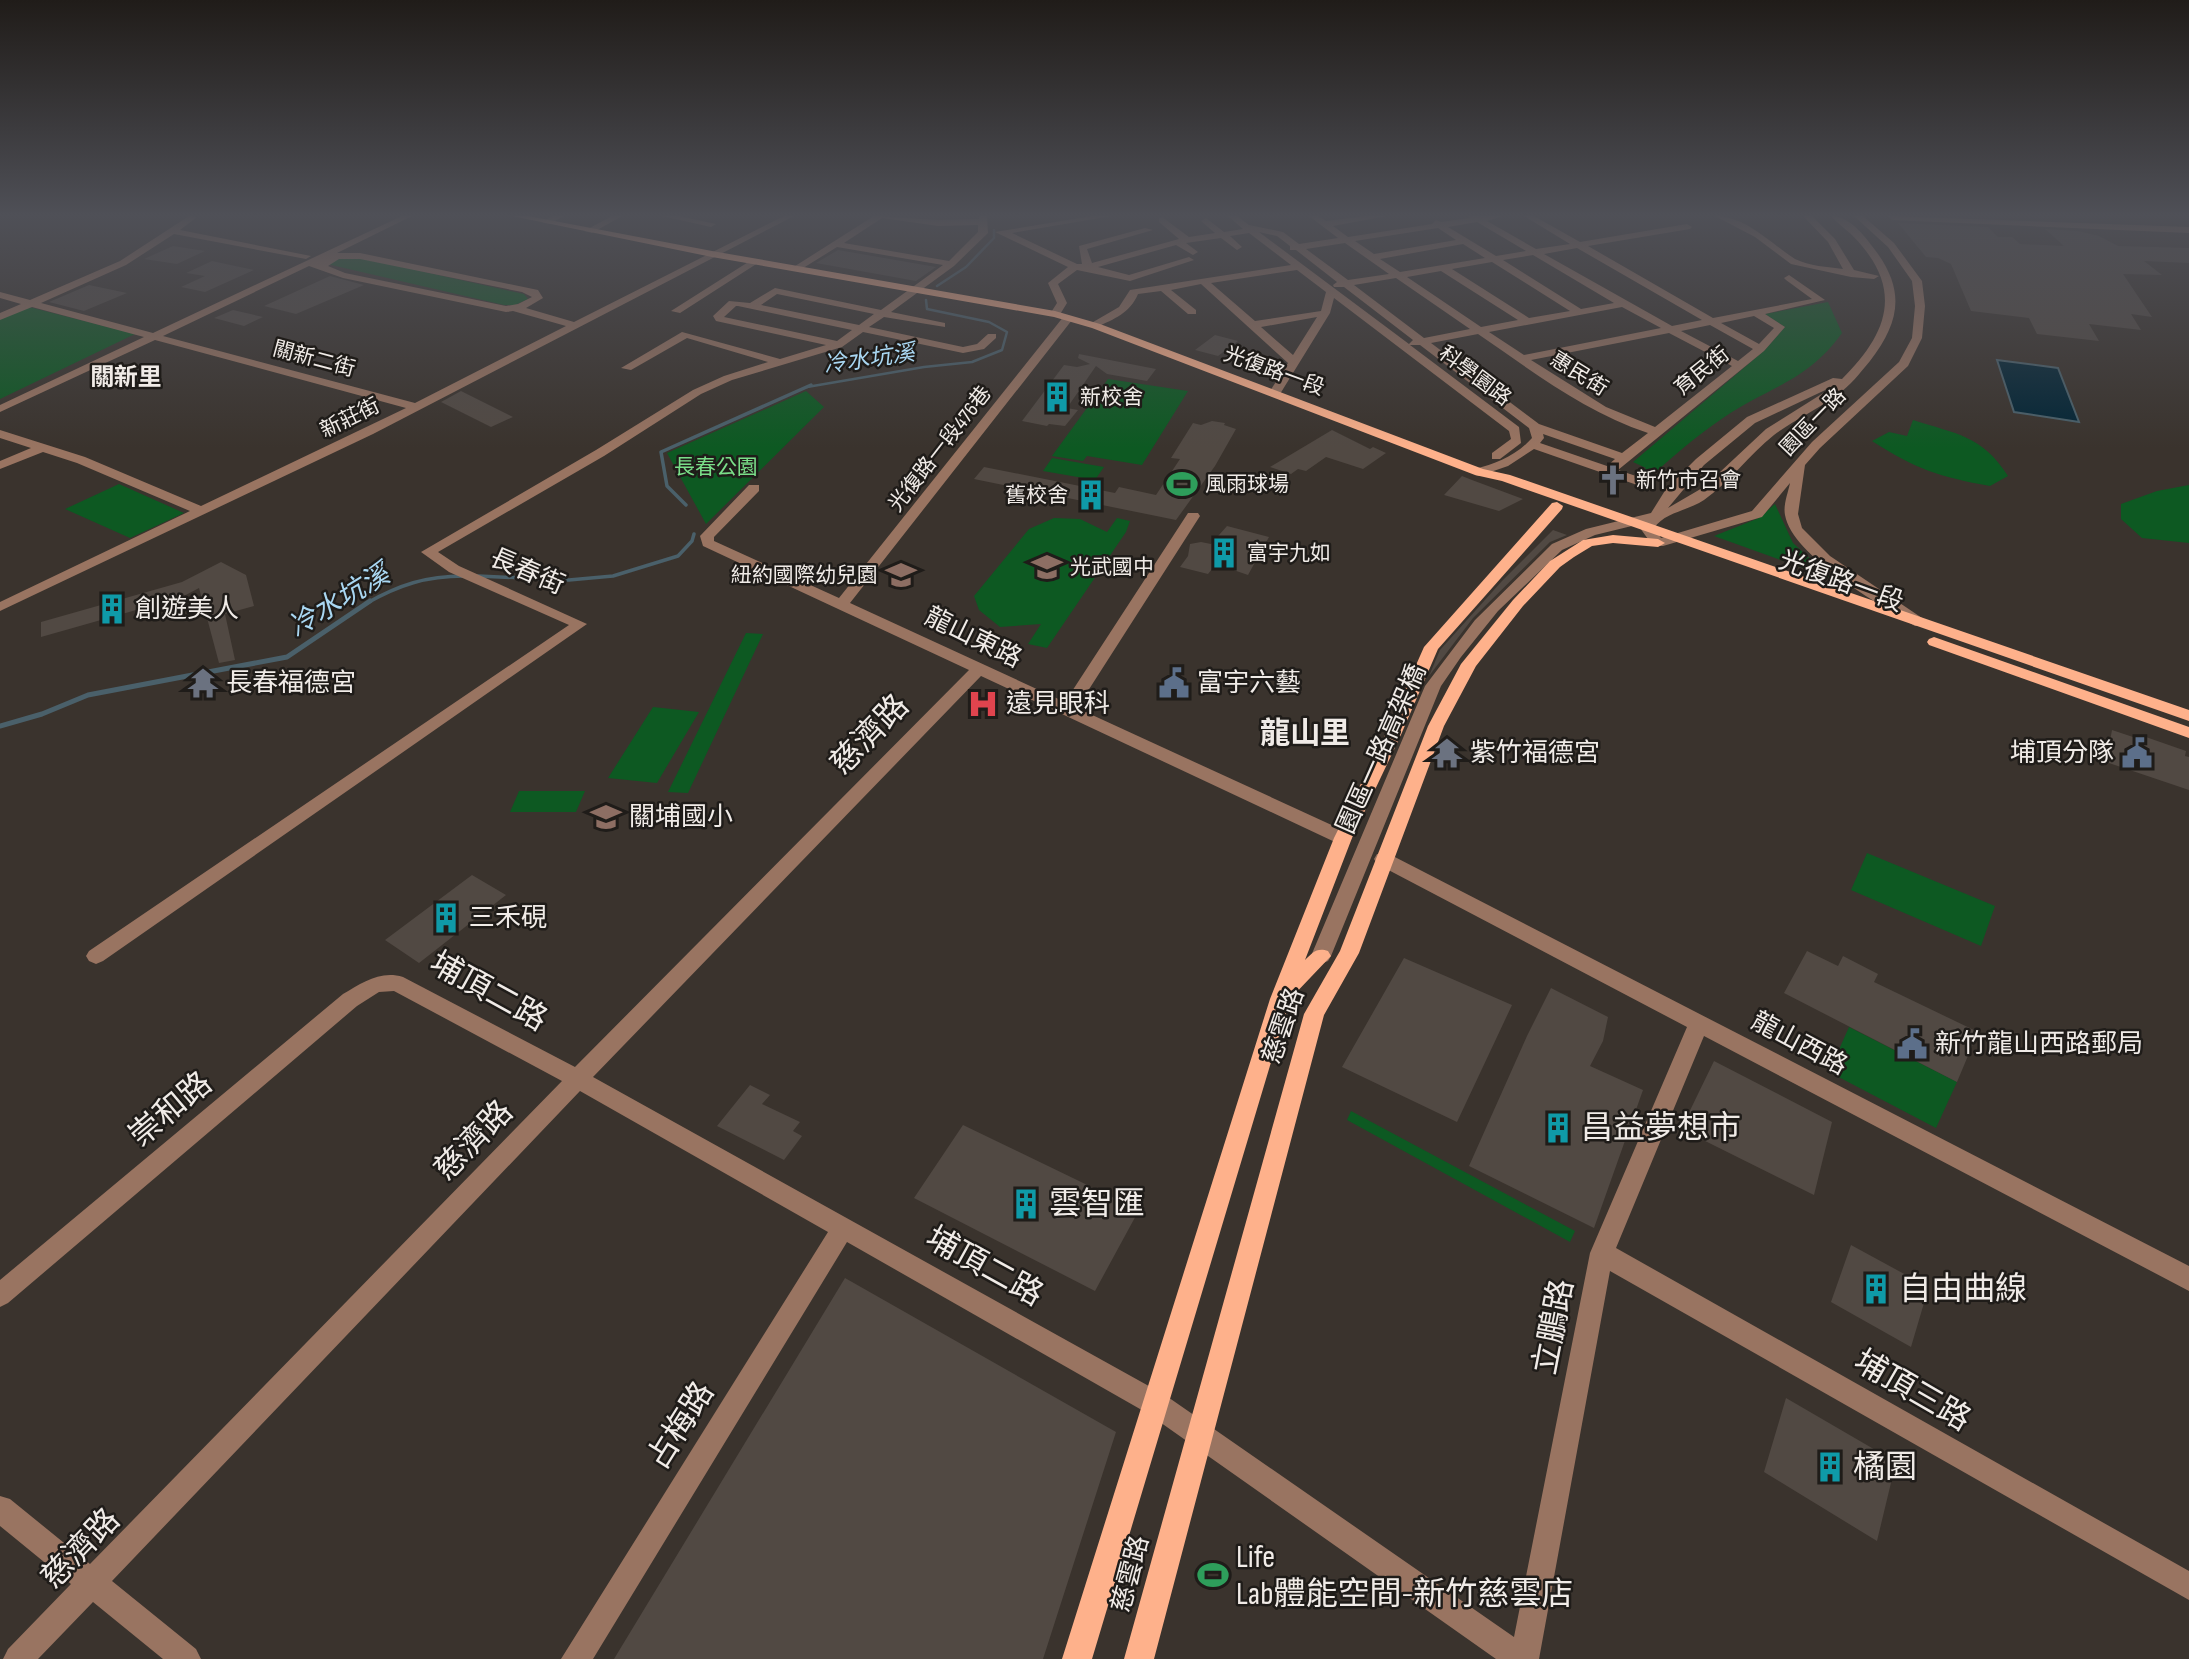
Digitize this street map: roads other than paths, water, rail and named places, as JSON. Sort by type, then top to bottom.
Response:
[{"type":"main road","name":"光復路一段","points":[[936,293],[1062,316],[1093,325],[1479,472],[1506,478],[2189,716]]},
{"type":"main road","name":"光復路一段","points":[[1479,472],[1498,485],[2189,733]]},
{"type":"main road","name":"慈雲路","points":[[1077,1659],[1280,999],[1343,838],[1430,647],[1506,566],[1557,506]]},
{"type":"main road","name":"慈雲路","points":[[1139,1659],[1314,1014],[1349,953],[1383,859],[1434,734],[1469,664],[1518,603],[1555,564],[1588,543],[1613,539],[1658,543]]},
{"type":"main road","points":[[1280,999],[1321,956]]},
{"type":"main road","points":[[1314,1014],[1321,956]]},
{"type":"street","points":[[0,317],[54,293]]},
{"type":"street","points":[[0,400],[235,293]]},
{"type":"street","points":[[435,293],[513,309],[577,326]]},
{"type":"street","points":[[513,309],[530,304],[538,298],[538,295],[531,293]]},
{"type":"street","name":"新莊街","points":[[0,607],[416,407],[638,293]]},
{"type":"street","points":[[676,311],[704,293]]},
{"type":"street","points":[[752,306],[771,293]]},
{"type":"street","points":[[787,293],[941,325]]},
{"type":"street","name":"長春街","points":[[96,956],[580,624],[454,569],[428,552],[577,467],[697,392],[728,378],[838,345],[912,293]]},
{"type":"street","points":[[1058,293],[1062,303],[1062,316]]},
{"type":"street","points":[[1093,325],[1121,311],[1132,302],[1134,293]]},
{"type":"street","points":[[1170,293],[1192,312]]},
{"type":"street","points":[[1217,293],[1294,362]]},
{"type":"street","points":[[1274,394],[1325,313],[1327,293]]},
{"type":"street","name":"科學園路","points":[[1334,293],[1515,430],[1517,440],[1489,460],[1479,472]]},
{"type":"street","name":"科學園路","points":[[1357,293],[1535,426],[1624,458]]},
{"type":"street","name":"惠民街","points":[[1424,293],[1553,383],[1603,412],[1659,432]]},
{"type":"street","points":[[1484,293],[1528,322]]},
{"type":"street","points":[[1549,293],[1579,312]]},
{"type":"street","points":[[1605,293],[1738,365]]},
{"type":"street","points":[[1664,293],[1760,349]]},
{"type":"street","points":[[1521,359],[1820,300],[1810,293]]},
{"type":"street","name":"園區一路","points":[[1623,520],[1660,502],[1700,462],[1751,420],[1854,373],[1877,344],[1892,315],[1890,293]]},
{"type":"street","name":"園區一路","points":[[1658,543],[1758,514],[1800,463],[1904,364],[1917,338],[1918,293]]},
{"type":"street","name":"關新二街","points":[[0,295],[416,407]]},
{"type":"street","points":[[838,345],[720,319],[718,316],[733,303],[963,350],[980,347],[992,337]]},
{"type":"street","points":[[1402,345],[1623,304]]},
{"type":"street","points":[[1273,306],[1310,337]]},
{"type":"street","points":[[1252,325],[1325,313]]},
{"type":"street","name":"育民街","points":[[1624,458],[1760,349],[1780,327],[1756,313]]},
{"type":"street","name":"光復路一段476巷","points":[[842,604],[1062,316]]},
{"type":"street","points":[[0,409],[148,334]]},
{"type":"street","points":[[627,368],[686,334],[778,362]]},
{"type":"street","points":[[1801,412],[1835,392],[1854,373]]},
{"type":"street","points":[[1801,412],[1880,385]]},
{"type":"street","name":"園區一路高架橋","points":[[1321,956],[1433,686],[1461,645],[1501,600],[1558,547],[1583,534],[1686,505],[1707,490],[1742,454],[1801,412]]},
{"type":"street","name":"科學園路","points":[[1533,445],[1538,438],[1535,426]]},
{"type":"street","points":[[0,435],[82,460],[201,511]]},
{"type":"street","points":[[1479,472],[1498,468],[1533,445],[1644,483]]},
{"type":"street","points":[[0,466],[41,448]]},
{"type":"street","points":[[1609,471],[1624,458]]},
{"type":"street","points":[[1800,463],[1791,516],[1804,540],[1839,571],[1926,626]]},
{"type":"street","name":"園區一路","points":[[1647,528],[1679,484]]},
{"type":"street","name":"龍山東路","points":[[754,488],[712,530],[707,536],[708,543],[1343,838]]},
{"type":"street","points":[[1067,711],[1193,516]]},
{"type":"street","points":[[1647,528],[1658,543]]},
{"type":"street","name":"慈濟路","points":[[18,1659],[553,1104],[580,1080],[979,669]]},
{"type":"street","points":[[1396,725],[1434,734]]},
{"type":"street","name":"龍山西路","points":[[1383,859],[2189,1279]]},
{"type":"street","name":"埔頂二路","points":[[387,982],[401,984],[555,1069],[580,1080],[1156,1404],[1522,1659]]},
{"type":"street","name":"崇和路","points":[[0,1295],[350,1000],[376,984],[387,982]]},
{"type":"street","name":"立鵬路","points":[[1522,1659],[1602,1253],[1699,1023]]},
{"type":"street","name":"占梅路","points":[[576,1659],[843,1228]]},
{"type":"street","name":"埔頂三路","points":[[1602,1253],[2189,1586]]},
{"type":"street","points":[[0,1509],[186,1659]]},
{"type":"water","points":[[1997,360],[2058,368],[2079,422],[2014,412]]},
{"type":"waterway","name":"冷水坑溪","points":[[807,387],[924,367],[972,362],[1002,350],[1007,332],[989,322],[927,309],[926,300]]},
{"type":"waterway","name":"冷水坑溪","points":[[686,505],[667,486],[661,452],[811,385]]},
{"type":"waterway","name":"冷水坑溪","points":[[478,576],[569,580],[613,576],[678,556],[692,541],[694,534]]},
{"type":"waterway","name":"冷水坑溪","points":[[367,603],[413,583],[464,576]]},
{"type":"waterway","name":"冷水坑溪","points":[[0,726],[42,714],[88,695],[287,657],[367,603]]},
{"type":"place","name":"新校舍","points":[[1057,397]]},
{"type":"place","name":"新竹市召會","points":[[1613,480]]},
{"type":"place","name":"風雨球場","points":[[1182,484]]},
{"type":"place","name":"舊校舍","points":[[1091,495]]},
{"type":"place","name":"富宇九如","points":[[1224,553]]},
{"type":"place","name":"光武國中","points":[[1047,567]]},
{"type":"place","name":"紐約國際幼兒園","points":[[901,575]]},
{"type":"place","name":"創遊美人","points":[[112,609]]},
{"type":"place","name":"長春福德宮","points":[[203,683]]},
{"type":"place","name":"富宇六藝","points":[[1174,683]]},
{"type":"place","name":"遠見眼科","points":[[983,704]]},
{"type":"place","name":"紫竹福德宮","points":[[1447,753]]},
{"type":"place","name":"埔頂分隊","points":[[2137,753]]},
{"type":"place","name":"關埔國小","points":[[606,817]]},
{"type":"place","name":"三禾硯","points":[[446,918]]},
{"type":"place","name":"新竹龍山西路郵局","points":[[1912,1044]]},
{"type":"place","name":"昌益夢想市","points":[[1558,1128]]},
{"type":"place","name":"雲智匯","points":[[1026,1204]]},
{"type":"place","name":"自由曲線","points":[[1876,1289]]},
{"type":"place","name":"橘園","points":[[1830,1467]]},
{"type":"place","name":"Life Lab體能空間-新竹慈雲店","points":[[1213,1575]]},
{"type":"district","name":"關新里","points":[[126,377]]},
{"type":"district","name":"龍山里","points":[[1305,734]]},
{"type":"park label","name":"長春公園","points":[[716,467]]}]
